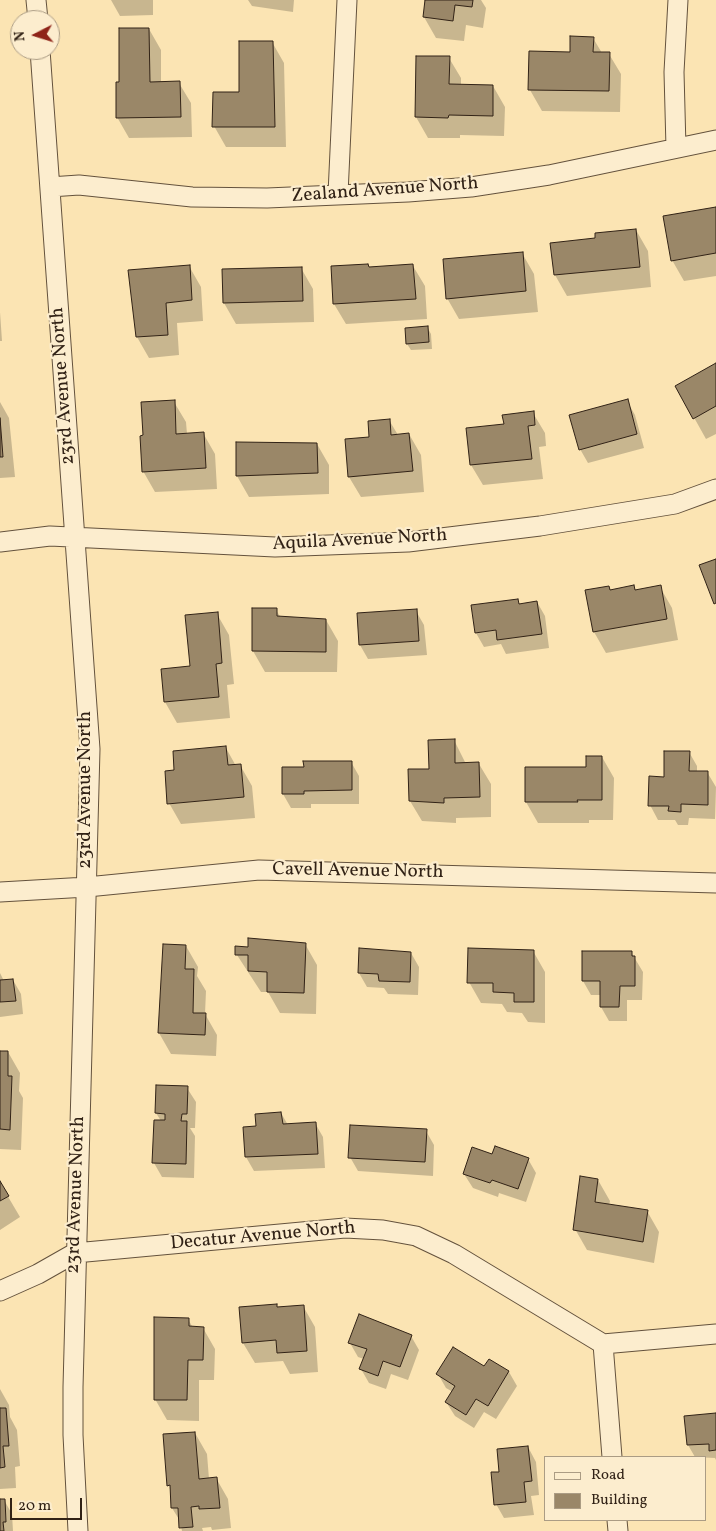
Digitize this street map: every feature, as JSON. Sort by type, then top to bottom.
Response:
[{"type":"street","points":[[338,194],[347,0]]},
{"type":"street","points":[[676,148],[674,72],[678,0]]},
{"type":"street","name":"23rd Avenue North","points":[[41,60],[90,750],[75,1253],[73,1435],[78,1531]]},
{"type":"street","name":"Zealand Avenue North","points":[[50,187],[79,185],[201,197],[267,198],[471,187],[549,175],[716,140]]},
{"type":"street","name":"Aquila Avenue North","points":[[0,542],[50,536],[75,539],[275,547],[408,542],[540,526],[675,504],[716,489]]},
{"type":"street","name":"Cavell Avenue North","points":[[0,892],[259,870],[716,883]]},
{"type":"street","name":"Decatur Avenue North","points":[[0,1291],[38,1274],[75,1253],[345,1228],[382,1230],[416,1236],[454,1254],[603,1344]]},
{"type":"street","points":[[612,1456],[603,1344],[716,1334]]},
{"type":"building","points":[[425,0],[473,0],[472,7],[455,5],[453,21],[423,17]]},
{"type":"building","points":[[119,28],[149,28],[150,82],[180,81],[181,117],[116,118],[116,82],[119,82]]},
{"type":"building","points":[[570,36],[594,37],[593,52],[610,52],[609,91],[528,90],[529,51],[570,52]]},
{"type":"building","points":[[239,41],[273,41],[275,127],[212,127],[213,92],[239,92]]},
{"type":"building","points":[[416,56],[450,56],[449,84],[493,85],[493,116],[449,115],[448,118],[415,117]]},
{"type":"building","points":[[716,207],[716,253],[671,261],[663,216]]},
{"type":"building","points":[[636,229],[640,267],[554,275],[550,243],[595,238],[595,233]]},
{"type":"building","points":[[523,252],[526,291],[446,299],[443,259]]},
{"type":"building","points":[[368,264],[369,267],[413,264],[416,299],[333,304],[331,266]]},
{"type":"building","points":[[190,265],[192,300],[166,303],[168,335],[136,337],[128,270]]},
{"type":"building","points":[[302,267],[303,301],[223,303],[222,269]]},
{"type":"building","points":[[428,326],[429,342],[406,344],[405,328]]},
{"type":"building","points":[[716,363],[716,406],[693,419],[675,386]]},
{"type":"building","points":[[628,399],[637,434],[579,450],[569,415]]},
{"type":"building","points":[[175,400],[176,434],[204,432],[206,468],[142,472],[140,436],[143,435],[141,402]]},
{"type":"building","points":[[534,411],[535,425],[528,426],[532,459],[470,465],[466,428],[504,424],[502,415]]},
{"type":"building","points":[[0,418],[3,457],[0,457]]},
{"type":"building","points":[[390,419],[391,435],[409,433],[413,471],[348,477],[345,439],[369,437],[368,421]]},
{"type":"building","points":[[236,442],[317,443],[318,473],[236,476]]},
{"type":"building","points":[[716,559],[716,603],[714,604],[699,565]]},
{"type":"building","points":[[634,585],[635,590],[661,585],[667,619],[593,632],[585,590],[609,586],[610,590]]},
{"type":"building","points":[[518,599],[519,604],[537,601],[542,634],[497,640],[496,630],[475,633],[471,605]]},
{"type":"building","points":[[252,608],[277,608],[277,616],[326,619],[326,652],[252,651]]},
{"type":"building","points":[[417,609],[419,641],[359,645],[357,613]]},
{"type":"building","points":[[218,612],[222,663],[216,664],[219,697],[164,702],[161,669],[190,666],[185,615]]},
{"type":"building","points":[[455,739],[455,763],[479,762],[480,797],[444,798],[444,803],[409,801],[408,769],[429,769],[428,740]]},
{"type":"building","points":[[226,746],[228,765],[241,764],[244,797],[167,804],[165,771],[174,770],[173,751]]},
{"type":"building","points":[[664,751],[690,751],[689,771],[708,771],[708,805],[681,804],[681,812],[668,811],[669,806],[648,806],[649,776],[664,777]]},
{"type":"building","points":[[586,756],[602,756],[602,800],[525,802],[525,767],[586,767]]},
{"type":"building","points":[[303,761],[352,761],[352,790],[304,791],[304,794],[282,794],[282,767],[304,767]]},
{"type":"building","points":[[248,938],[306,943],[304,993],[267,992],[267,972],[248,971],[248,955],[235,955],[235,946],[248,947]]},
{"type":"building","points":[[163,944],[186,945],[185,969],[194,969],[193,1013],[206,1013],[205,1035],[158,1033]]},
{"type":"building","points":[[359,948],[411,952],[410,982],[379,981],[378,974],[358,973]]},
{"type":"building","points":[[468,948],[534,950],[534,1002],[514,1002],[514,993],[493,992],[493,983],[467,983]]},
{"type":"building","points":[[582,951],[632,951],[632,956],[635,956],[635,986],[620,986],[619,1007],[600,1007],[600,981],[582,981]]},
{"type":"building","points":[[13,979],[16,1001],[0,1002],[0,980]]},
{"type":"building","points":[[0,1051],[8,1051],[8,1076],[12,1076],[10,1130],[0,1129]]},
{"type":"building","points":[[156,1085],[188,1086],[187,1114],[182,1114],[181,1121],[187,1121],[186,1164],[152,1163],[154,1120],[165,1120],[165,1114],[155,1113]]},
{"type":"building","points":[[281,1112],[283,1124],[316,1122],[318,1154],[245,1157],[243,1127],[256,1126],[255,1114]]},
{"type":"building","points":[[350,1125],[427,1129],[425,1162],[348,1158]]},
{"type":"building","points":[[495,1146],[529,1158],[518,1189],[492,1180],[490,1183],[463,1174],[472,1147],[492,1154]]},
{"type":"building","points":[[580,1176],[598,1179],[595,1202],[648,1210],[643,1242],[573,1230]]},
{"type":"building","points":[[0,1181],[9,1196],[0,1201]]},
{"type":"building","points":[[277,1304],[277,1307],[304,1305],[307,1351],[277,1353],[276,1340],[242,1343],[239,1307]]},
{"type":"building","points":[[359,1314],[412,1335],[400,1367],[383,1361],[378,1376],[359,1369],[367,1349],[348,1343]]},
{"type":"building","points":[[154,1317],[189,1318],[189,1326],[204,1327],[203,1360],[188,1360],[187,1400],[154,1400]]},
{"type":"building","points":[[453,1347],[484,1366],[489,1359],[509,1371],[488,1406],[476,1399],[466,1415],[445,1402],[455,1386],[436,1374]]},
{"type":"building","points":[[0,1408],[6,1408],[9,1446],[3,1446],[5,1467],[0,1468]]},
{"type":"building","points":[[716,1413],[716,1450],[709,1451],[709,1444],[687,1445],[684,1416]]},
{"type":"building","points":[[195,1432],[199,1479],[217,1477],[220,1508],[199,1509],[199,1506],[191,1507],[193,1527],[179,1528],[178,1508],[171,1508],[170,1485],[167,1486],[163,1434]]},
{"type":"building","points":[[528,1446],[532,1481],[524,1482],[526,1502],[494,1505],[491,1472],[499,1472],[497,1449]]},
{"type":"building","points":[[0,1499],[5,1499],[6,1522],[3,1522],[4,1531],[0,1531]]}]
